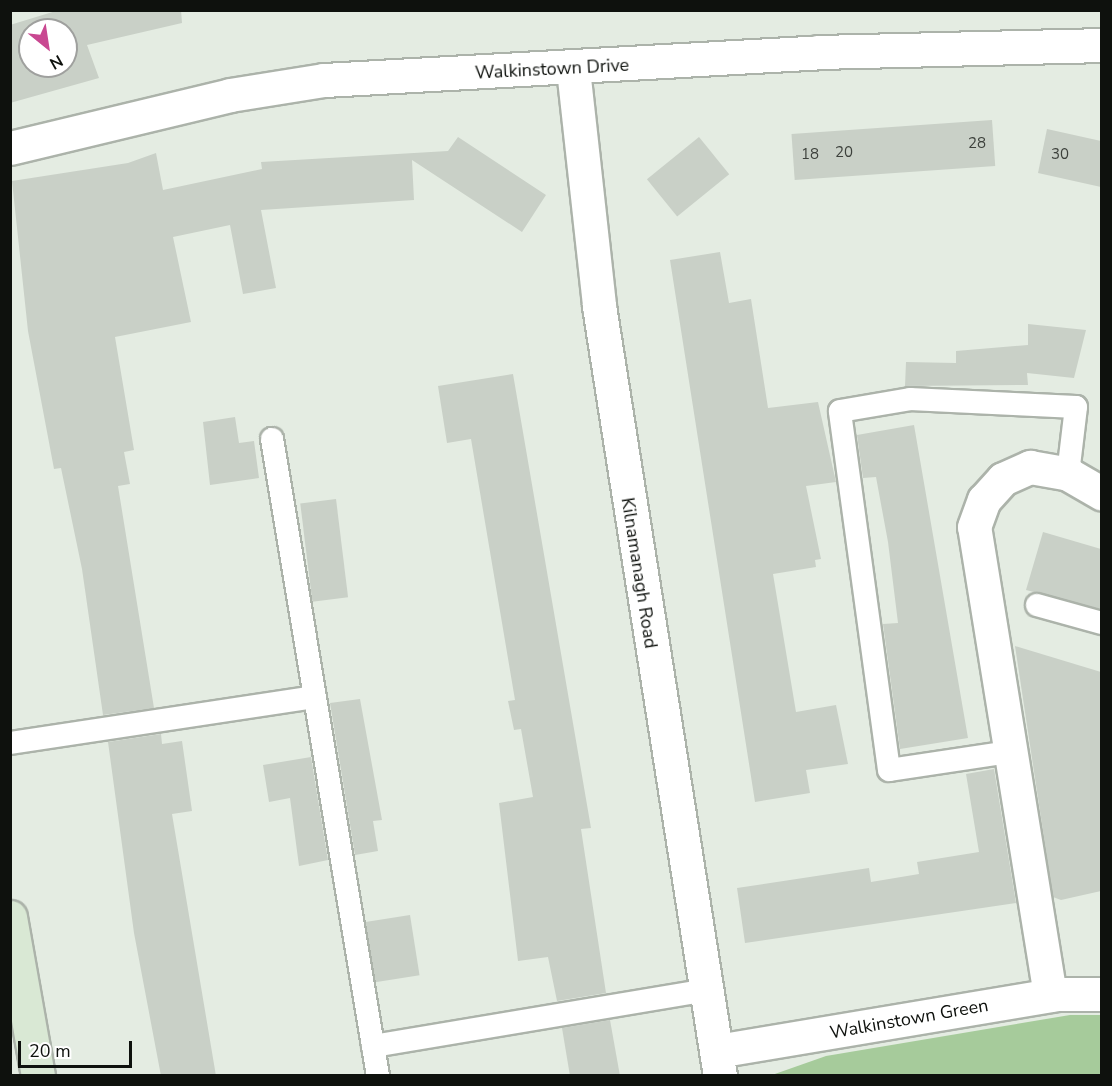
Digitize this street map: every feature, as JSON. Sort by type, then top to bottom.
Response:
[{"type":"main road","points":[[10,917],[38,1076]]},
{"type":"street","name":"Walkinstown Drive","points":[[10,148],[230,95],[324,80],[573,69],[818,52],[1101,45]]},
{"type":"street","name":"Kilnamanagh Road","points":[[573,69],[599,306],[719,1063]]},
{"type":"street","points":[[1050,995],[974,527],[984,500],[1002,479],[1030,467],[1068,474],[1101,494]]},
{"type":"street","name":"Walkinstown Green","points":[[719,1063],[1050,995],[1101,994]]},
{"type":"lane","points":[[1009,752],[890,770],[840,411],[910,399],[1076,407],[1068,474]]},
{"type":"lane","points":[[272,439],[378,1076]]},
{"type":"lane","points":[[1037,605],[1101,623]]},
{"type":"lane","points":[[10,743],[315,697]]},
{"type":"lane","points":[[373,1046],[706,990]]},
{"type":"green space","points":[[1070,1015],[1101,1015],[1101,1075],[772,1075],[826,1056]]},
{"type":"building","points":[[59,10],[181,10],[182,23],[87,45],[99,78],[10,103],[10,25],[18,23],[18,78],[78,78],[78,18],[33,18]]},
{"type":"building","points":[[992,120],[995,166],[795,180],[791,134]]},
{"type":"building","points":[[1047,129],[1101,141],[1101,187],[1038,173]]},
{"type":"building","points":[[458,137],[546,195],[522,232],[412,160],[414,200],[261,210],[276,288],[243,294],[230,225],[173,237],[191,322],[115,337],[134,450],[124,452],[130,484],[118,486],[154,708],[103,715],[82,569],[61,468],[54,469],[28,331],[12,181],[128,163],[156,153],[163,190],[262,169],[261,162],[448,151]]},
{"type":"building","points":[[699,137],[729,174],[677,216],[647,179]]},
{"type":"building","points":[[720,252],[729,303],[751,299],[768,408],[818,402],[836,482],[806,486],[821,559],[815,560],[816,567],[773,574],[796,712],[836,705],[848,764],[806,770],[810,793],[755,802],[670,260]]},
{"type":"building","points":[[1028,324],[1086,330],[1074,378],[1027,373],[1028,385],[905,386],[906,362],[956,363],[956,351],[1028,345]]},
{"type":"building","points":[[513,374],[591,828],[581,829],[606,993],[557,1001],[548,957],[518,961],[499,803],[533,797],[521,729],[514,730],[508,701],[515,700],[471,439],[447,443],[438,386]]},
{"type":"building","points":[[235,417],[239,443],[254,441],[259,478],[210,485],[203,422]]},
{"type":"building","points":[[914,425],[968,738],[900,749],[883,624],[898,623],[888,542],[876,477],[863,478],[857,435]]},
{"type":"building","points":[[336,499],[348,597],[312,602],[300,503]]},
{"type":"building","points":[[1043,532],[1101,549],[1101,609],[1026,590]]},
{"type":"building","points":[[1015,646],[1101,672],[1101,891],[1061,900],[1053,897]]},
{"type":"building","points":[[360,699],[382,820],[373,821],[378,851],[355,855],[330,703]]},
{"type":"building","points":[[161,734],[162,744],[182,741],[192,811],[172,814],[216,1076],[161,1076],[134,933],[108,742]]},
{"type":"building","points":[[311,757],[328,860],[299,866],[290,798],[269,802],[263,765]]},
{"type":"building","points":[[994,769],[1016,903],[745,943],[737,888],[869,868],[871,882],[919,874],[917,862],[979,852],[966,774]]},
{"type":"building","points":[[410,915],[420,975],[375,982],[366,922]]},
{"type":"building","points":[[610,1020],[620,1076],[570,1076],[562,1028]]}]
